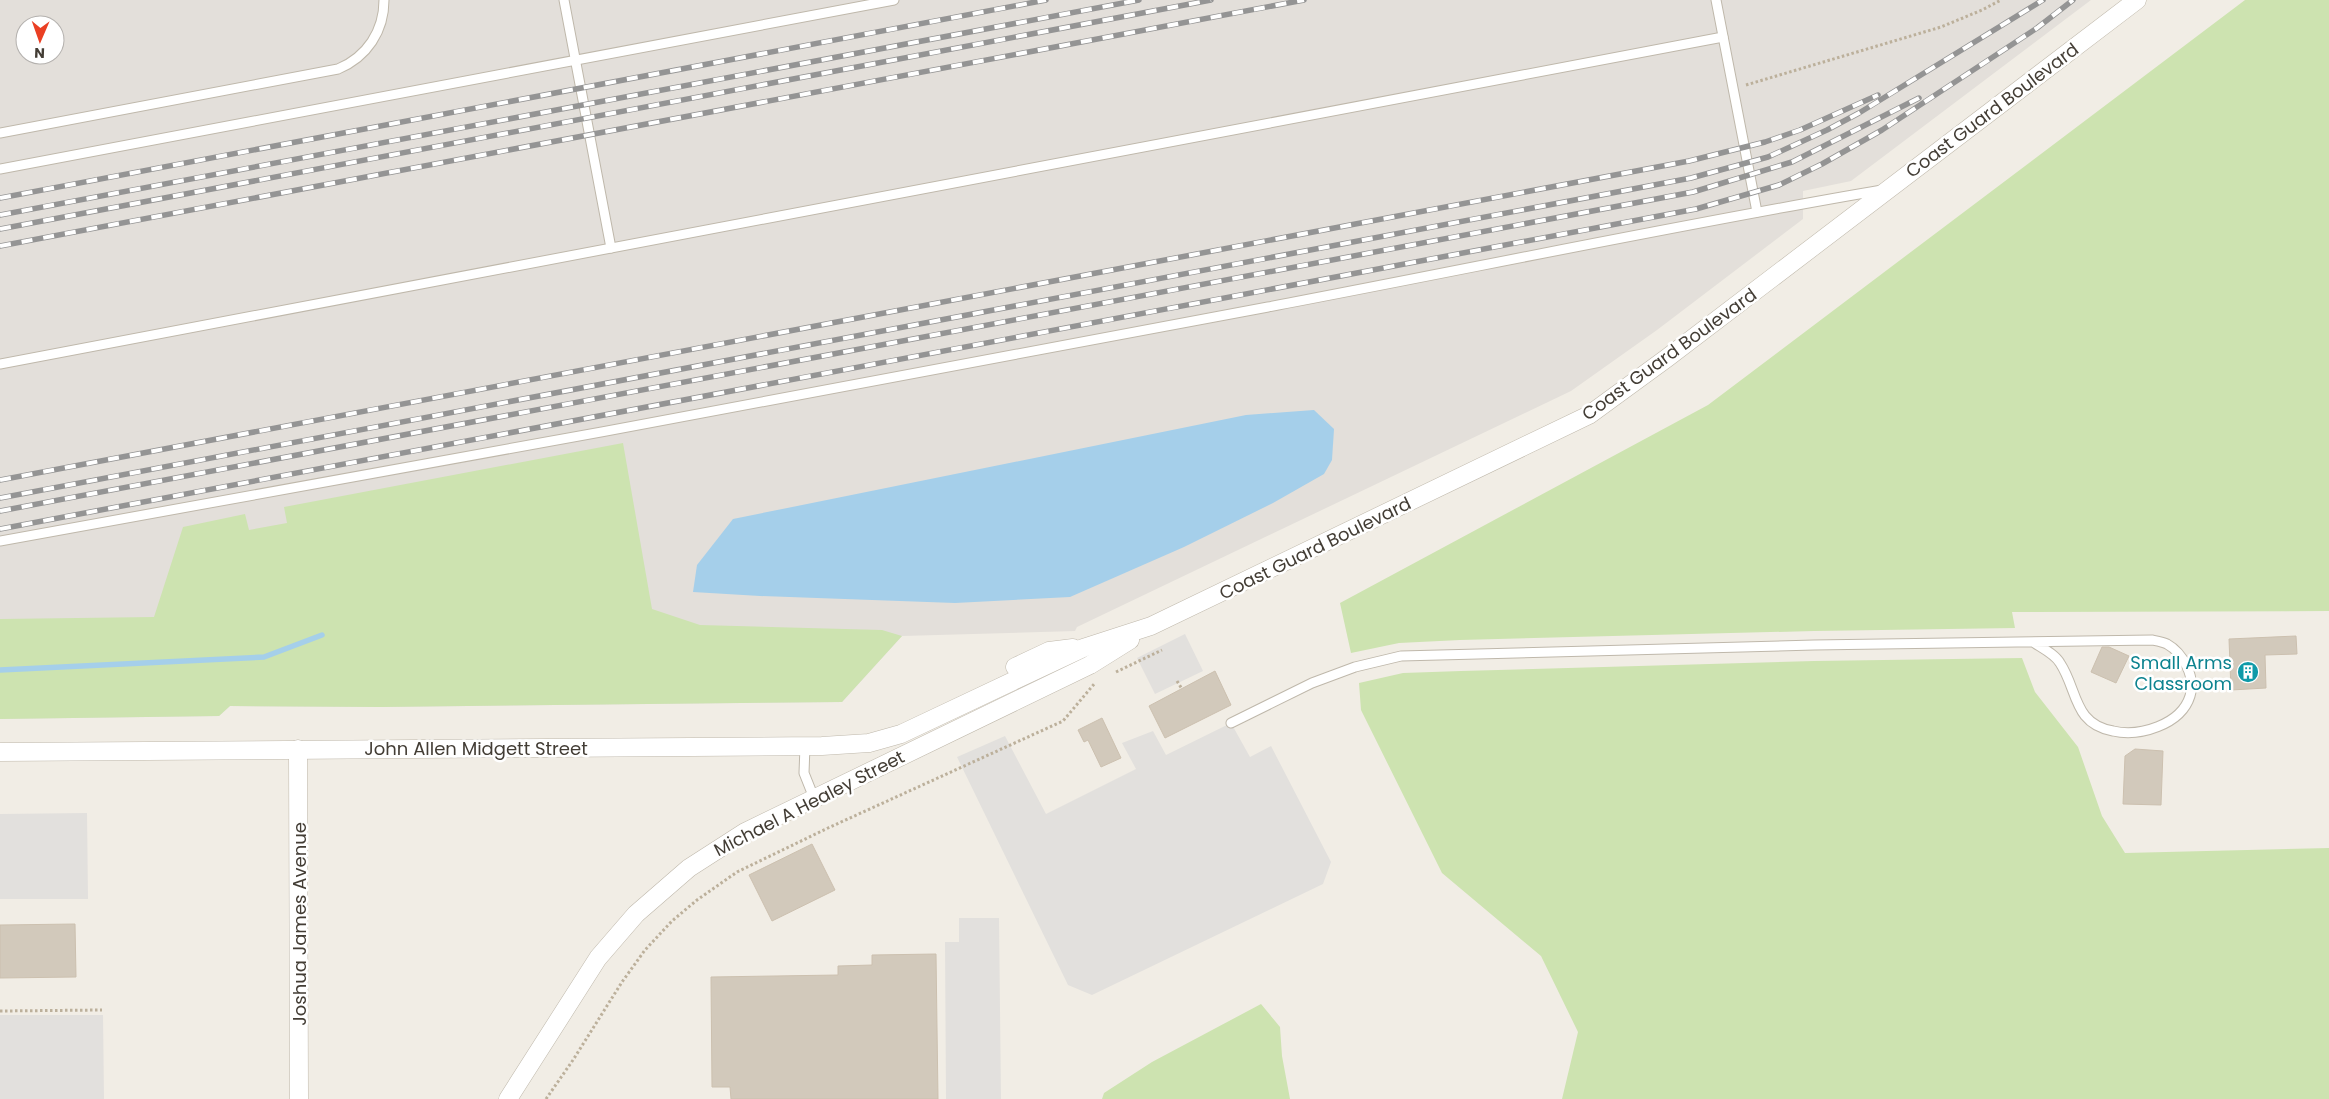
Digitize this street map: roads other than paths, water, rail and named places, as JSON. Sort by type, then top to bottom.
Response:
[{"type":"street","name":"Coast Guard Boulevard","points":[[1083,648],[1151,626],[1589,415],[1667,358],[2137,0]]},
{"type":"street","name":"Coast Guard Boulevard","points":[[1093,673],[1151,626]]},
{"type":"street","name":"John Allen Midgett Street","points":[[0,752],[852,745],[884,740],[922,725],[1083,648]]},
{"type":"street","name":"Michael A Healey Street","points":[[508,1099],[583,980],[618,934],[636,914],[668,885],[715,850],[745,832],[814,798],[1093,673]]},
{"type":"street","name":"Joshua James Avenue","points":[[298,749],[299,1099]]},
{"type":"lane","points":[[0,133],[338,69],[358,57],[374,38],[382,19],[384,0]]},
{"type":"lane","points":[[564,0],[611,248]]},
{"type":"lane","points":[[0,169],[894,0]]},
{"type":"lane","points":[[1716,0],[1757,212]]},
{"type":"lane","points":[[0,364],[1723,37]]},
{"type":"lane","points":[[0,541],[269,493],[1274,306],[1757,212],[1889,189]]},
{"type":"lane","points":[[1231,722],[1312,682],[1355,667],[1401,656],[1814,645],[2110,639],[2152,640],[2167,644],[2183,657],[2191,678],[2190,696],[2178,714],[2156,728],[2134,732],[2114,732],[2096,726],[2081,712],[2060,662],[2033,642]]},
{"type":"lane","points":[[805,746],[804,773],[814,798]]},
{"type":"water","points":[[1314,410],[1334,429],[1332,460],[1324,474],[1273,503],[1184,547],[1070,597],[955,603],[693,592],[697,565],[733,519],[1246,415]]},
{"type":"waterway","points":[[0,670],[264,657],[322,635]]},
{"type":"railway","points":[[0,198],[1046,0]]},
{"type":"railway","points":[[0,215],[1139,0]]},
{"type":"railway","points":[[0,229],[1211,0]]},
{"type":"railway","points":[[0,246],[1304,0]]},
{"type":"railway","points":[[0,498],[1691,178],[1768,157],[1827,130],[1859,113],[2043,0]]},
{"type":"railway","points":[[0,529],[1696,209],[1779,185],[1822,164],[1882,130],[2037,28],[2073,0]]},
{"type":"railway","points":[[0,480],[1689,161],[1765,142],[1800,130],[1878,95]]},
{"type":"railway","points":[[0,511],[1693,192],[1792,162],[1919,98]]},
{"type":"place","name":"Small Arms Classroom","points":[[2248,672]]}]
